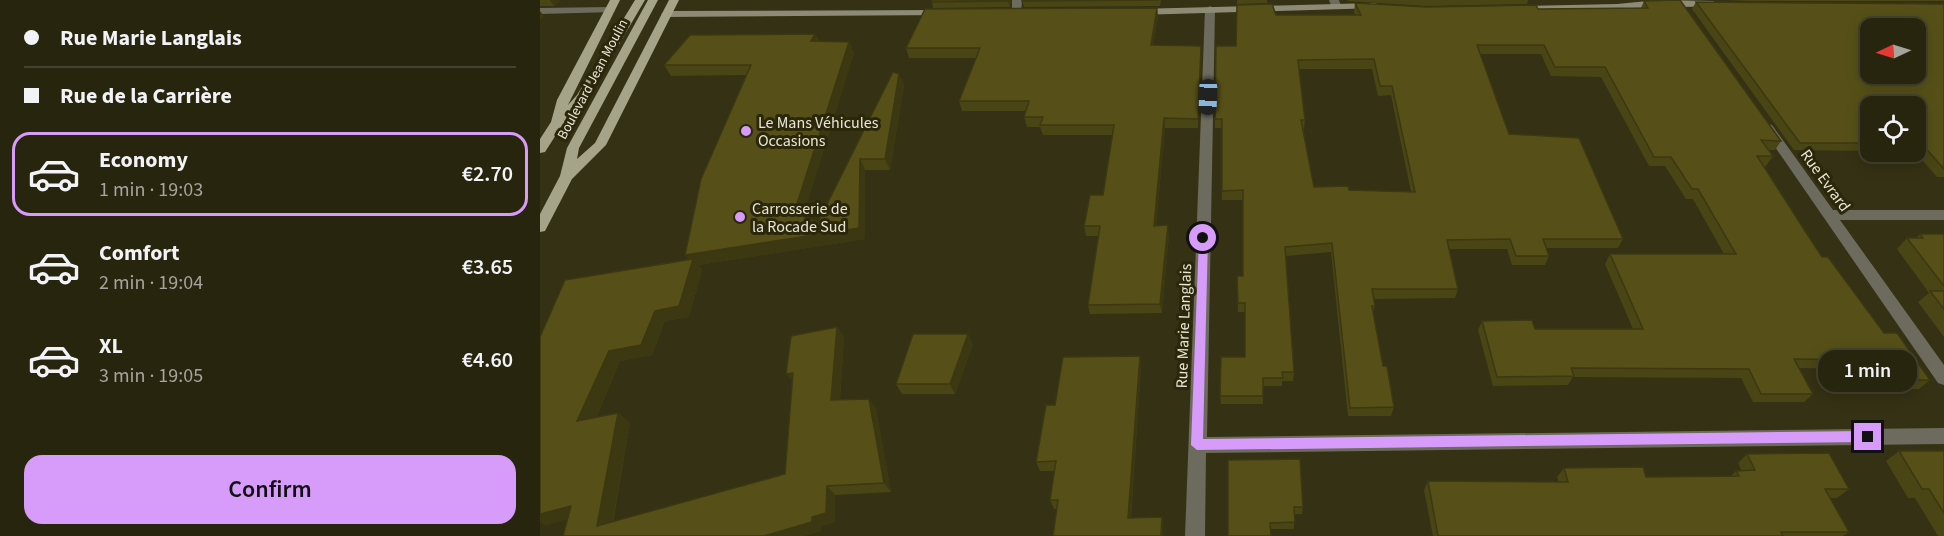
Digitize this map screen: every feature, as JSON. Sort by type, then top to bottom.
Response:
[{"type":"main road","name":"Boulevard Jean Moulin","points":[[540,149],[556,124],[582,97],[640,0]]},
{"type":"main road","name":"Boulevard Jean Moulin","points":[[540,227],[567,176],[573,148],[653,0]]},
{"type":"main road","name":"Boulevard Jean Moulin","points":[[567,176],[600,145],[674,0]]},
{"type":"main road","name":"Boulevard Jean Moulin","points":[[556,124],[563,100],[613,5]]},
{"type":"street","points":[[1017,0],[1017,13]]},
{"type":"street","points":[[1120,12],[1335,3],[1386,7]]},
{"type":"street","points":[[1679,3],[1688,18]]},
{"type":"street","points":[[1509,9],[1679,3],[1729,5]]},
{"type":"street","points":[[540,10],[613,5]]},
{"type":"street","name":"Rue Marie Langlais","points":[[1195,536],[1210,9]]},
{"type":"street","points":[[666,14],[959,13]]},
{"type":"street","name":"Rue Evrard","points":[[1763,121],[1831,214],[1944,378]]},
{"type":"street","points":[[1831,214],[1944,215]]},
{"type":"street","points":[[1197,445],[1944,435]]},
{"type":"building","points":[[932,0],[1009,0],[932,2]]},
{"type":"building","points":[[1022,0],[1159,0],[1022,1]]},
{"type":"building","points":[[1680,0],[1781,141],[1761,140],[1773,156],[1757,156],[1822,257],[1828,257],[1884,333],[1897,333],[1930,380],[1877,380],[1864,360],[1794,359],[1813,394],[1761,394],[1749,369],[1571,368],[1574,376],[1497,377],[1482,321],[1532,320],[1535,329],[1643,329],[1610,254],[1736,254],[1698,189],[1692,189],[1671,157],[1654,157],[1605,67],[1555,67],[1544,45],[1477,45],[1509,134],[1579,138],[1623,239],[1543,239],[1549,256],[1516,256],[1510,239],[1447,240],[1458,289],[1372,289],[1375,306],[1372,306],[1383,366],[1387,366],[1394,407],[1350,408],[1332,243],[1285,247],[1294,372],[1282,372],[1283,378],[1263,378],[1263,396],[1220,396],[1221,357],[1245,357],[1245,303],[1238,303],[1237,276],[1243,276],[1243,190],[1222,191],[1222,119],[1215,119],[1216,46],[1236,46],[1237,5],[1272,4],[1276,15],[1361,15],[1355,3],[1427,7],[1536,5],[1538,9],[1648,8],[1644,1]],"holes":[[[1374,59],[1380,86],[1392,86],[1415,192],[1349,190],[1348,186],[1314,187],[1301,120],[1305,120],[1298,60]]]},
{"type":"building","points":[[1696,2],[1944,4],[1944,169],[1926,149],[1926,96],[1860,96],[1860,143],[1800,143]]},
{"type":"building","points":[[1157,8],[1151,45],[1201,46],[1198,119],[1164,118],[1154,226],[1168,225],[1160,304],[1088,305],[1100,226],[1084,226],[1090,195],[1103,195],[1114,125],[1040,125],[1043,117],[1024,117],[1029,101],[959,101],[980,48],[906,48],[925,9]]},
{"type":"building","points":[[815,34],[811,41],[849,42],[794,213],[818,222],[893,72],[899,74],[885,159],[860,159],[859,228],[685,255],[701,179],[751,65],[664,65],[690,35]]},
{"type":"building","points":[[1920,234],[1944,234],[1944,286],[1907,238],[1923,238]]},
{"type":"building","points":[[693,259],[679,306],[655,311],[641,345],[609,351],[577,421],[618,413],[597,526],[785,474],[793,373],[786,374],[791,336],[837,327],[831,400],[869,399],[884,483],[827,486],[826,513],[812,517],[812,522],[764,536],[563,536],[571,506],[540,514],[540,337],[565,280]]},
{"type":"building","points":[[1930,291],[1944,291],[1944,309]]},
{"type":"building","points":[[913,334],[968,334],[950,384],[896,384]]},
{"type":"building","points":[[1140,356],[1128,518],[1162,517],[1161,536],[1053,536],[1058,500],[1050,500],[1056,461],[1036,462],[1046,405],[1055,405],[1063,357]]},
{"type":"building","points":[[1899,451],[1944,451],[1944,513],[1929,489],[1922,489]]},
{"type":"building","points":[[1829,453],[1849,489],[1825,489],[1849,532],[1781,532],[1783,536],[1438,536],[1428,481],[1568,482],[1564,468],[1643,467],[1646,477],[1739,476],[1736,471],[1755,470],[1747,454]]},
{"type":"building","points":[[1300,459],[1303,507],[1294,507],[1295,522],[1270,523],[1271,536],[1228,536],[1228,460]]},
{"type":"place","name":"Le Mans Véhicules Occasions","points":[[746,131]]},
{"type":"place","name":"Carrosserie de la Rocade Sud","points":[[740,217]]},
{"type":"route","points":[[1203,238],[1197,445],[1868,437]]}]
